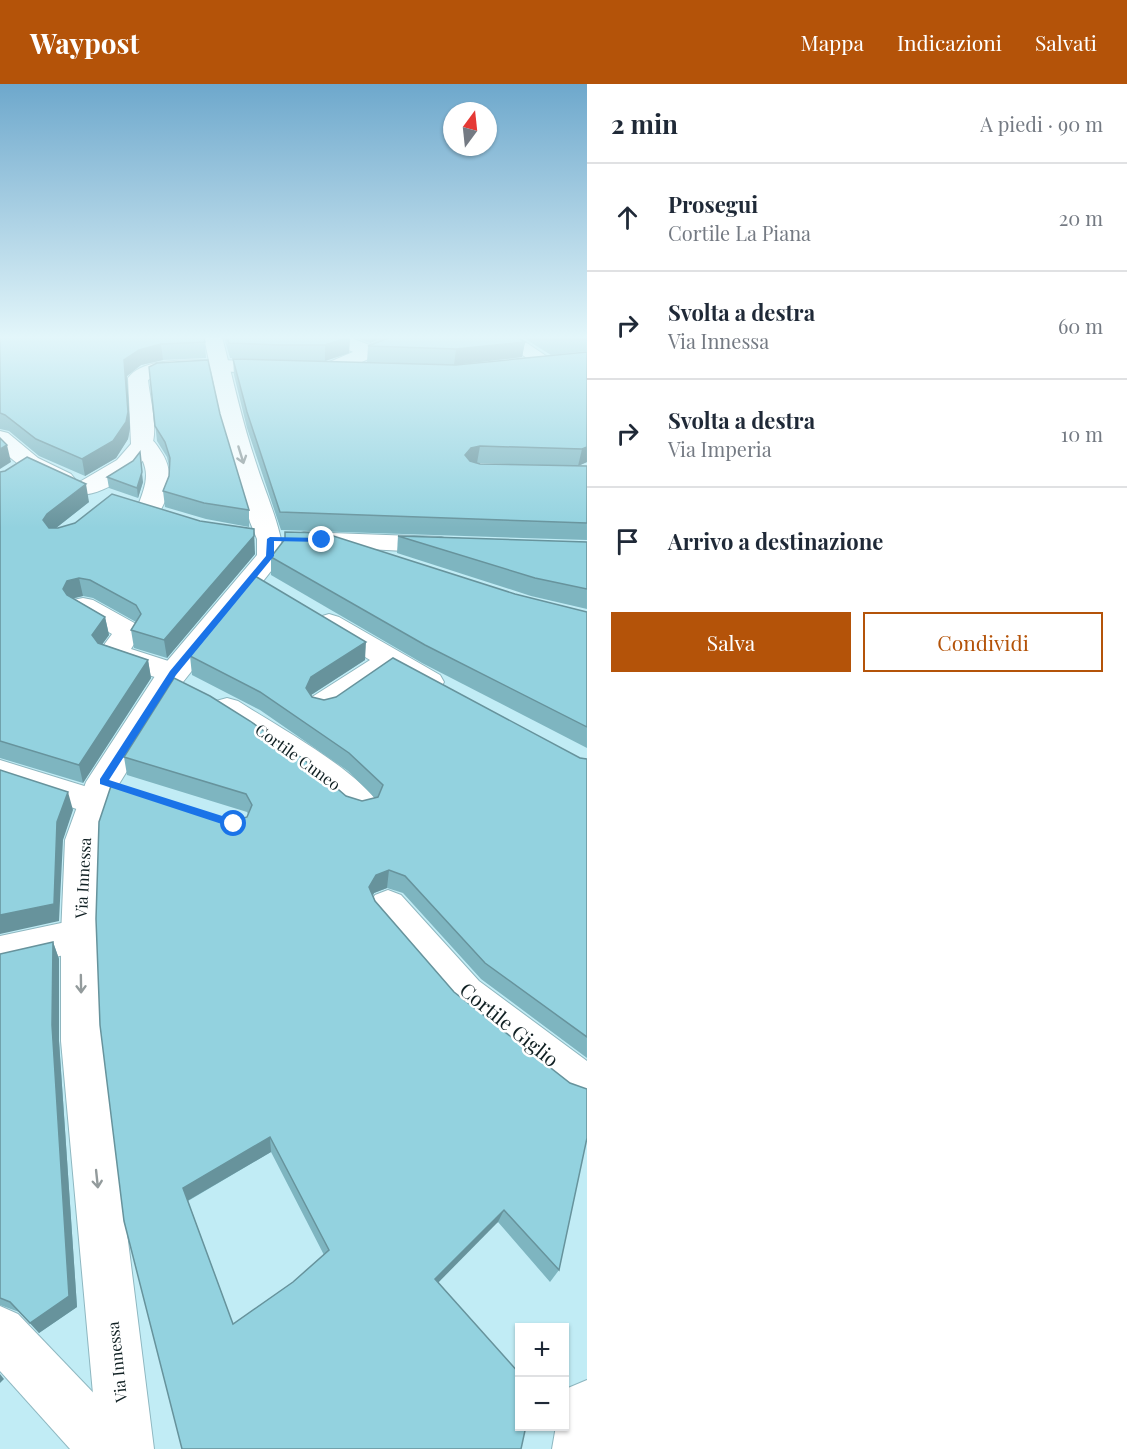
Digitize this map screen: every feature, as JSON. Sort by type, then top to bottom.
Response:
[{"type":"street","points":[[0,438],[30,463],[131,508],[159,480],[159,464],[143,442],[140,401]]},
{"type":"street","points":[[227,401],[262,522],[259,537],[460,545]]},
{"type":"street","points":[[84,489],[107,478],[134,457],[143,442]]},
{"type":"street","points":[[10,475],[30,463]]},
{"type":"street","name":"Via Innessa","points":[[126,1449],[82,1041],[80,936],[83,840],[111,792],[170,676],[262,584],[270,556],[259,537]]},
{"type":"street","points":[[322,540],[411,569]]},
{"type":"street","name":"Cortile Cuneo","points":[[83,606],[128,632],[113,653],[170,676],[262,730],[316,766],[362,805]]},
{"type":"street","points":[[302,607],[451,694]]},
{"type":"street","points":[[323,705],[390,660]]},
{"type":"street","points":[[0,772],[111,792]]},
{"type":"street","name":"Cortile Giglio","points":[[388,906],[465,994],[579,1081],[587,1084]]},
{"type":"street","points":[[0,953],[80,936]]},
{"type":"street","points":[[0,1332],[108,1449]]},
{"type":"street","points":[[580,1449],[587,1407]]},
{"type":"building","points":[[0,401],[127,401],[128,412],[126,422],[113,441],[82,459],[36,439],[0,413]]},
{"type":"building","points":[[152,401],[217,401],[249,510],[204,503],[163,491],[169,476],[170,458],[165,442],[155,426]]},
{"type":"building","points":[[244,401],[587,401],[587,447],[582,449],[480,446],[471,448],[465,455],[470,461],[480,464],[587,466],[587,523],[280,512]]},
{"type":"building","points":[[0,438],[7,445],[0,449]]},
{"type":"building","points":[[140,452],[142,472],[137,488],[107,477],[133,461]]},
{"type":"building","points":[[27,457],[86,484],[47,514],[43,520],[49,528],[75,523],[112,494],[200,521],[254,529],[254,536],[164,640],[131,630],[141,614],[136,605],[90,580],[79,578],[67,581],[63,589],[67,595],[105,617],[92,635],[98,643],[148,660],[79,765],[0,741],[0,472]]},
{"type":"building","points":[[285,532],[324,533],[515,594],[587,612],[587,727],[425,645],[271,557],[285,539]]},
{"type":"building","points":[[398,536],[587,542],[587,589],[535,578]]},
{"type":"building","points":[[255,576],[366,642],[311,677],[306,688],[312,697],[324,700],[336,697],[393,658],[580,758],[587,759],[587,1037],[485,963],[405,876],[389,870],[376,875],[369,887],[375,901],[454,992],[570,1083],[587,1089],[587,1138],[559,1270],[504,1210],[435,1279],[515,1369],[515,1431],[525,1431],[521,1449],[182,1449],[124,1221],[100,1025],[96,919],[99,822],[112,783],[232,822],[247,817],[252,805],[246,794],[124,757],[174,678],[210,696],[250,721],[302,758],[346,796],[362,801],[378,797],[383,785],[349,753],[260,692],[190,656]],"holes":[[[270,1137],[329,1250],[293,1282],[233,1324],[183,1188]]]},
{"type":"building","points":[[0,770],[68,792],[57,822],[54,904],[0,915]]},
{"type":"building","points":[[53,942],[52,1025],[69,1296],[30,1323],[10,1302],[0,1298],[0,954]]},
{"type":"route","points":[[234,824],[103,782],[173,673],[270,556],[270,539],[322,540]]}]
